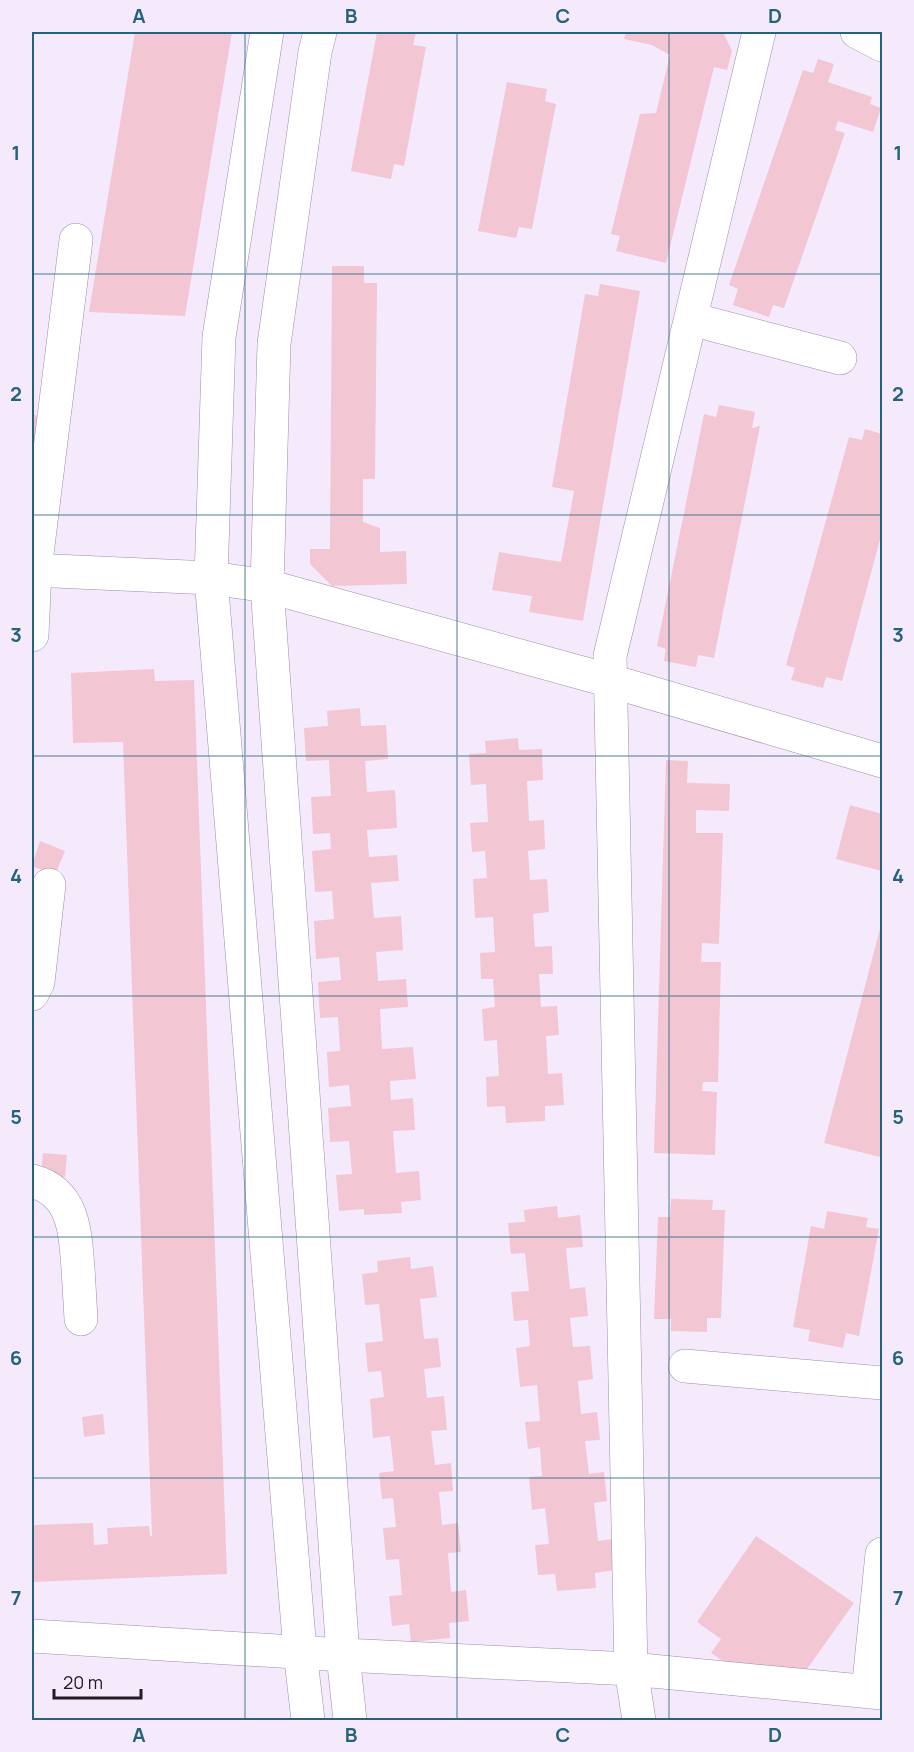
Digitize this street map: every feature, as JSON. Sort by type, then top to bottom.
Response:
[{"type":"street","points":[[267,32],[219,337],[211,578],[300,1651],[308,1720]]},
{"type":"street","points":[[320,32],[315,52],[274,344],[267,586],[343,1655],[350,1720]]},
{"type":"street","points":[[639,1720],[631,1669],[610,656],[759,32]]},
{"type":"street","points":[[857,32],[882,45]]},
{"type":"street","points":[[32,635],[33,570],[76,240]]},
{"type":"street","points":[[691,319],[840,358]]},
{"type":"street","points":[[33,570],[211,578],[267,586],[611,681],[882,761]]},
{"type":"street","points":[[32,994],[38,982],[49,885]]},
{"type":"street","points":[[32,1181],[40,1183],[57,1195],[69,1211],[75,1232],[81,1319]]},
{"type":"street","points":[[685,1366],[882,1383]]},
{"type":"street","points":[[32,1636],[343,1655],[631,1669],[875,1692],[882,1554]]},
{"type":"building","points":[[135,32],[232,32],[185,316],[89,312]]},
{"type":"building","points":[[377,32],[416,32],[413,45],[426,47],[404,166],[394,164],[391,179],[351,171]]},
{"type":"building","points":[[626,32],[723,32],[732,51],[727,70],[714,67],[666,263],[616,251],[620,236],[611,234],[640,114],[656,113],[670,55],[652,45],[624,39]]},
{"type":"building","points":[[818,59],[834,64],[828,82],[872,97],[870,104],[881,108],[873,132],[838,121],[835,130],[845,133],[784,308],[773,305],[769,317],[733,305],[738,289],[729,285],[803,70],[813,73]]},
{"type":"building","points":[[507,82],[547,89],[545,101],[556,104],[532,229],[519,227],[516,238],[478,231]]},
{"type":"building","points":[[332,266],[364,266],[364,283],[377,283],[375,479],[363,479],[363,522],[380,528],[380,552],[406,551],[407,584],[332,586],[310,564],[310,549],[330,549]]},
{"type":"building","points":[[600,284],[640,291],[583,621],[529,612],[532,596],[492,590],[499,552],[561,562],[574,491],[552,487],[585,294],[598,296]]},
{"type":"building","points":[[719,405],[755,412],[752,428],[760,426],[714,658],[698,655],[696,667],[664,661],[666,649],[657,646],[704,414],[716,417]]},
{"type":"building","points":[[32,414],[51,420],[44,441],[32,437]]},
{"type":"building","points":[[865,429],[882,434],[882,532],[842,681],[826,677],[823,688],[791,680],[795,668],[786,665],[849,437],[862,440]]},
{"type":"building","points":[[154,669],[155,681],[194,680],[227,1574],[32,1582],[32,1525],[93,1523],[94,1545],[108,1544],[107,1528],[149,1526],[150,1536],[152,1536],[123,742],[73,743],[71,673]]},
{"type":"building","points":[[360,708],[361,726],[386,725],[388,759],[365,761],[367,792],[395,790],[397,828],[367,830],[369,857],[397,855],[399,881],[371,883],[374,918],[401,916],[403,950],[376,952],[378,981],[406,979],[408,1007],[380,1009],[382,1049],[413,1047],[416,1079],[390,1081],[391,1100],[413,1098],[415,1130],[393,1131],[396,1173],[419,1171],[421,1200],[401,1202],[402,1213],[364,1215],[364,1209],[339,1211],[336,1175],[352,1174],[349,1141],[330,1142],[328,1108],[351,1106],[349,1085],[329,1087],[327,1052],[340,1051],[338,1017],[320,1018],[318,982],[341,980],[339,957],[316,959],[314,921],[334,919],[332,891],[315,892],[312,851],[331,849],[330,833],[313,834],[311,797],[331,796],[329,760],[306,761],[304,728],[328,726],[327,711]]},
{"type":"building","points":[[518,738],[519,750],[542,749],[543,780],[527,781],[529,821],[544,820],[545,849],[528,851],[530,880],[547,879],[549,912],[533,914],[535,947],[552,946],[553,974],[539,974],[541,1007],[557,1006],[559,1035],[546,1036],[548,1074],[562,1073],[564,1105],[545,1106],[545,1121],[506,1123],[505,1106],[487,1107],[486,1077],[499,1076],[497,1040],[484,1041],[482,1009],[495,1007],[493,979],[481,979],[480,953],[495,952],[493,917],[475,918],[473,879],[487,878],[485,851],[472,852],[470,823],[488,822],[486,784],[471,785],[469,754],[486,753],[485,741]]},
{"type":"building","points":[[666,760],[688,761],[687,783],[730,784],[729,811],[696,810],[696,833],[723,833],[719,944],[702,943],[701,962],[721,962],[718,1082],[703,1082],[702,1091],[717,1092],[715,1155],[654,1153]]},
{"type":"building","points":[[850,805],[882,814],[882,871],[836,859]]},
{"type":"building","points":[[40,841],[65,851],[55,875],[32,866]]},
{"type":"building","points":[[882,921],[882,1146],[880,1157],[824,1143]]},
{"type":"building","points":[[43,1153],[67,1155],[65,1177],[41,1175]]},
{"type":"building","points":[[671,1199],[713,1200],[712,1210],[725,1210],[721,1318],[707,1318],[707,1332],[671,1331],[671,1319],[654,1319],[658,1217],[670,1217]]},
{"type":"building","points":[[557,1206],[558,1218],[580,1215],[583,1247],[566,1248],[570,1289],[585,1287],[588,1316],[570,1318],[573,1347],[590,1346],[593,1379],[578,1381],[581,1414],[597,1412],[600,1440],[585,1441],[589,1474],[604,1472],[607,1501],[594,1503],[598,1541],[612,1539],[615,1570],[595,1573],[596,1588],[557,1591],[555,1574],[538,1575],[535,1545],[549,1544],[545,1508],[532,1510],[529,1477],[542,1476],[540,1447],[528,1449],[525,1422],[540,1421],[537,1385],[520,1387],[516,1348],[530,1346],[528,1320],[514,1321],[511,1292],[529,1291],[525,1253],[511,1254],[508,1223],[525,1222],[524,1210]]},
{"type":"building","points":[[827,1211],[868,1218],[866,1227],[879,1229],[859,1336],[846,1333],[843,1348],[808,1341],[810,1330],[793,1327],[811,1226],[824,1229]]},
{"type":"building","points":[[410,1257],[411,1269],[433,1266],[437,1297],[420,1299],[424,1339],[438,1338],[441,1367],[424,1369],[427,1398],[444,1396],[447,1430],[431,1431],[435,1465],[451,1463],[453,1491],[439,1492],[442,1525],[458,1523],[461,1552],[448,1553],[451,1592],[466,1590],[469,1621],[449,1623],[450,1638],[411,1642],[409,1624],[392,1626],[389,1596],[402,1595],[399,1559],[386,1560],[383,1528],[396,1527],[393,1498],[382,1499],[379,1473],[394,1471],[390,1436],[373,1438],[370,1399],[384,1397],[381,1371],[368,1372],[365,1343],[383,1341],[379,1304],[365,1305],[362,1274],[378,1272],[377,1261]]},
{"type":"building","points":[[103,1414],[105,1434],[84,1437],[82,1417]]},
{"type":"building","points":[[756,1536],[854,1603],[795,1686],[760,1687],[711,1653],[721,1639],[697,1622]]}]
